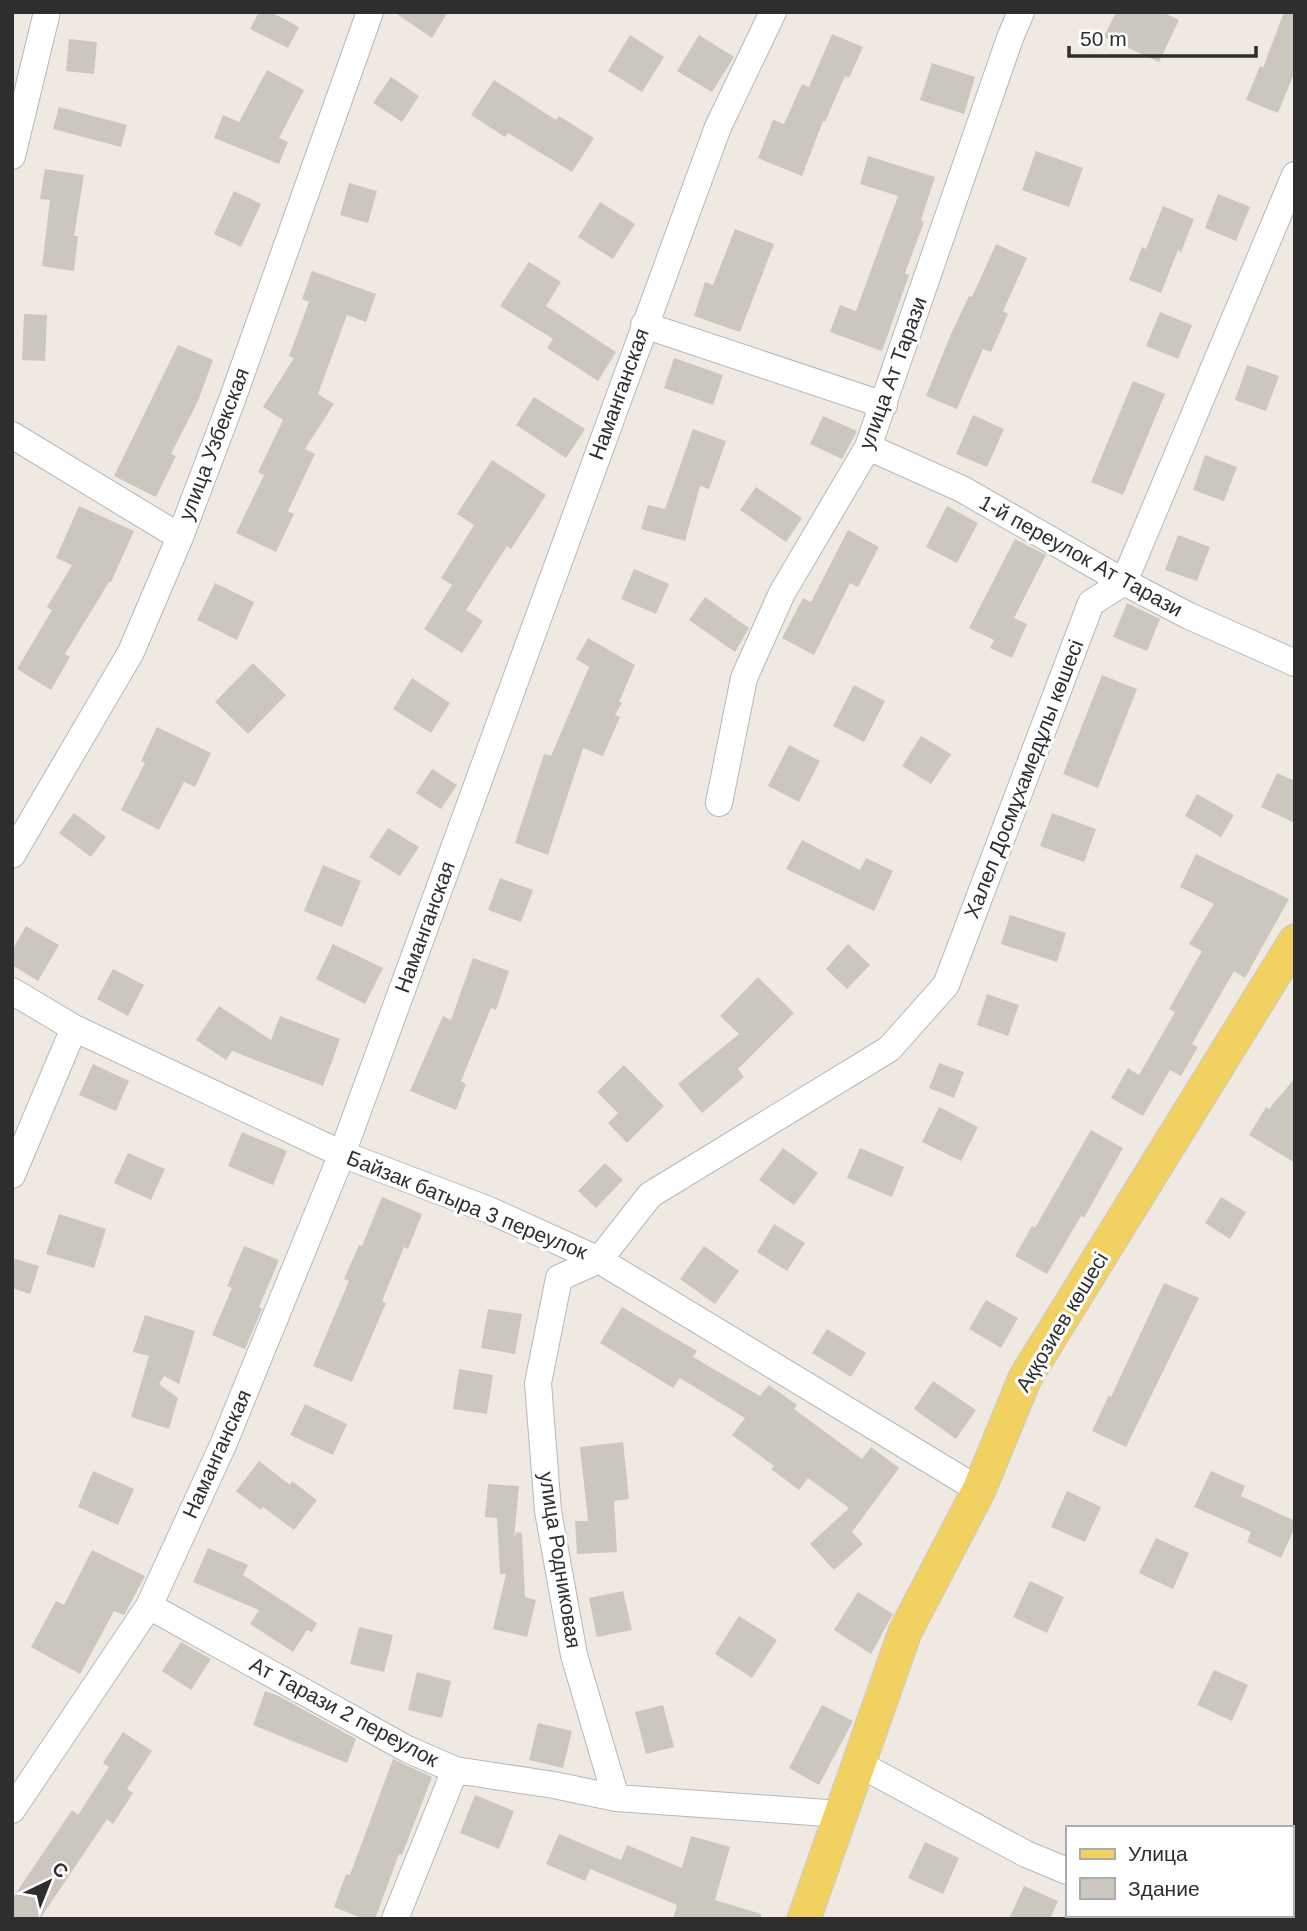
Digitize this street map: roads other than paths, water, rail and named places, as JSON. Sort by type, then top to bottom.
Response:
[{"type":"main road","name":"Аққозиев көшесі","points":[[804,1919],[905,1632],[979,1490],[1026,1378],[1295,941]]},
{"type":"street","points":[[12,156],[47,12]]},
{"type":"street","name":"улица Узбекская","points":[[12,855],[131,652],[180,537],[370,12]]},
{"type":"street","name":"Наманганская","points":[[12,1810],[149,1606],[223,1445],[342,1154],[718,127],[773,12]]},
{"type":"street","name":"улица Ат Тарази","points":[[719,803],[744,678],[782,593],[869,447],[1021,12]]},
{"type":"street","points":[[1125,582],[1295,175]]},
{"type":"street","points":[[644,325],[884,405]]},
{"type":"street","points":[[12,435],[180,537]]},
{"type":"street","name":"1-й переулок Ат Тарази","points":[[869,447],[962,489],[1189,616],[1295,663]]},
{"type":"street","name":"Халел Досмұхамедұлы көшесі","points":[[599,1260],[650,1195],[889,1049],[946,985],[1091,603],[1125,582]]},
{"type":"street","name":"Байзак батыра 3 переулок","points":[[12,991],[74,1028],[342,1154],[489,1210],[599,1260],[979,1490]]},
{"type":"street","points":[[12,1175],[74,1028]]},
{"type":"street","name":"улица Родниковая","points":[[599,1260],[559,1278],[538,1383],[548,1511],[574,1655],[616,1798]]},
{"type":"street","name":"Ат Тарази 2 переулок","points":[[149,1606],[407,1749],[455,1770],[555,1784],[616,1798],[841,1814]]},
{"type":"street","points":[[859,1764],[1026,1854],[1066,1871]]},
{"type":"street","points":[[395,1919],[455,1770]]}]
